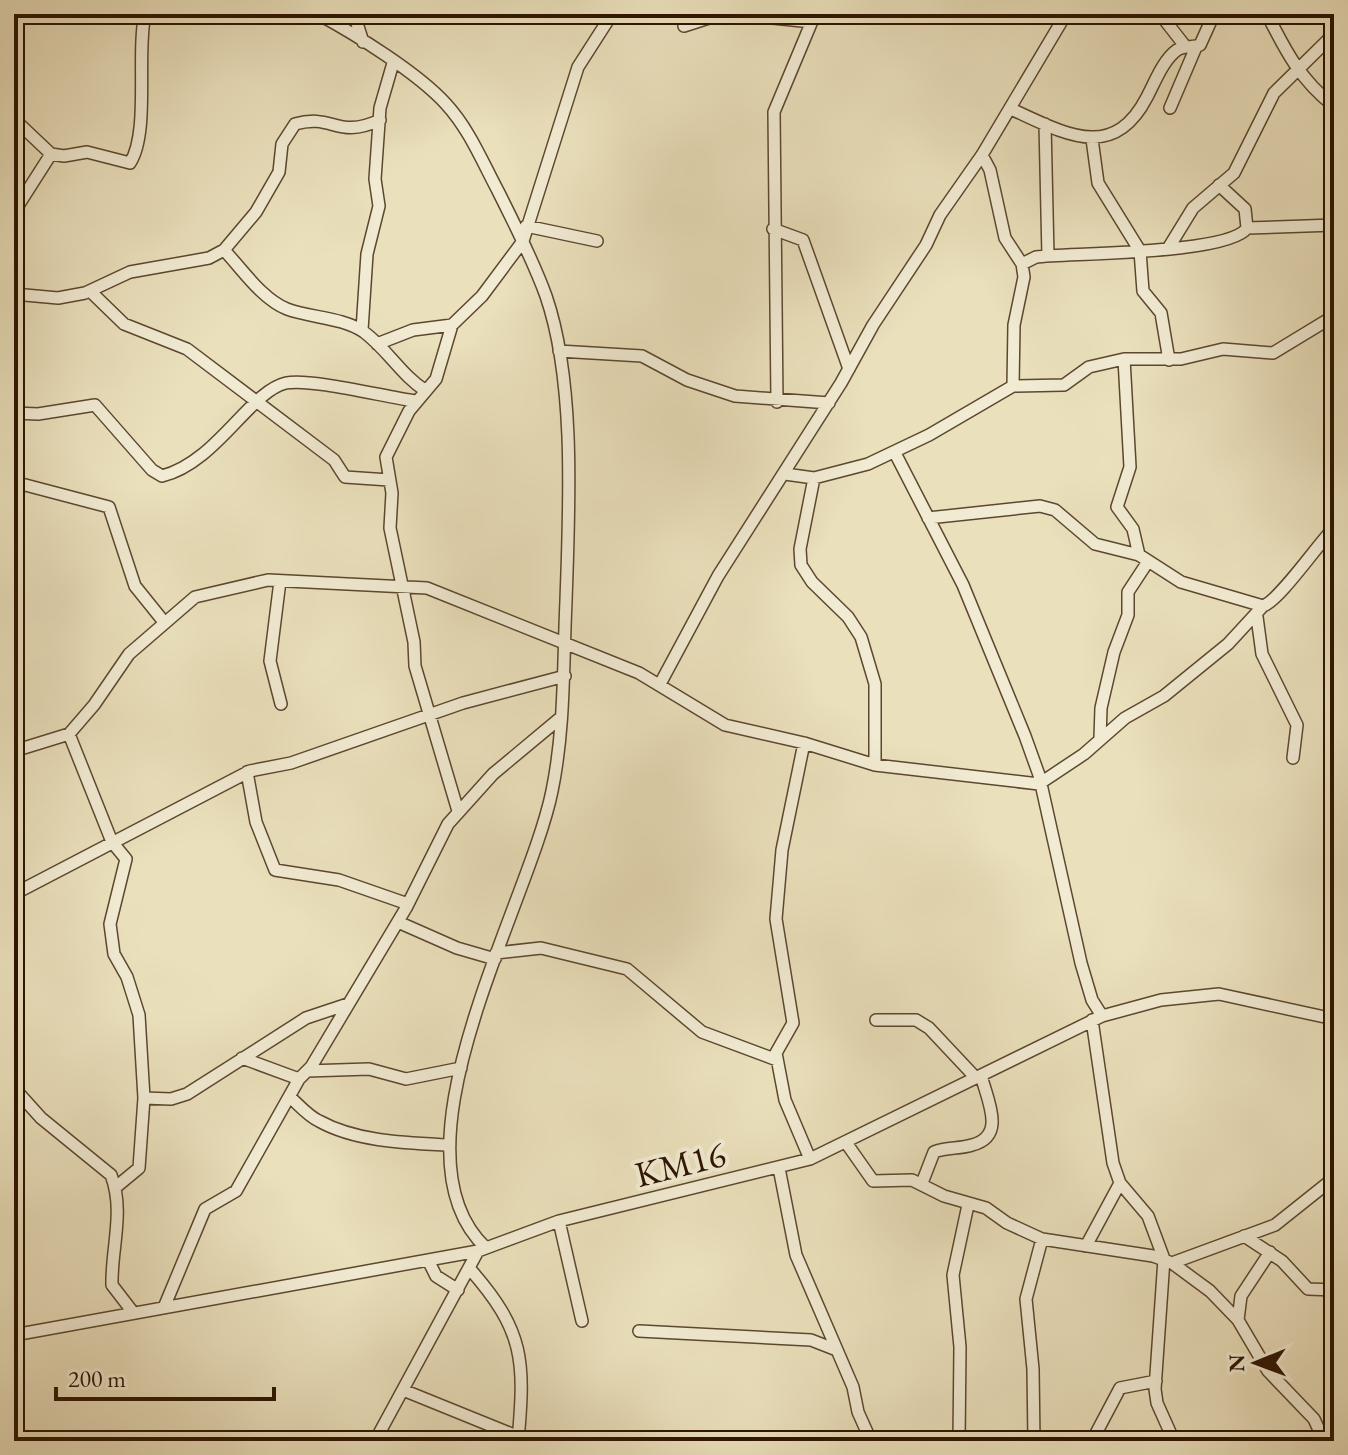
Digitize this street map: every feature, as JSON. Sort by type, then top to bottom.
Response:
[{"type":"street","points":[[14,119],[51,154],[64,156],[87,152],[132,162],[140,119],[139,56],[145,14]]},
{"type":"street","points":[[318,14],[338,18],[363,42],[451,110],[485,162],[547,298],[559,351],[565,408],[566,672],[552,791],[461,1068],[449,1145],[455,1198],[482,1250],[469,1268],[375,1441]]},
{"type":"street","points":[[354,14],[363,42]]},
{"type":"street","points":[[458,811],[417,677],[390,528],[392,493],[386,457],[415,401],[436,379],[452,325],[482,296],[523,241],[578,67],[612,14]]},
{"type":"street","points":[[684,26],[721,14]]},
{"type":"street","points":[[734,14],[813,18],[774,112],[777,402]]},
{"type":"street","points":[[660,684],[718,576],[829,403],[873,325],[926,245],[940,215],[1011,109],[1066,14]]},
{"type":"street","points":[[1160,14],[1191,46]]},
{"type":"street","points":[[1170,108],[1191,46],[1214,14]]},
{"type":"street","points":[[1267,14],[1287,57],[1315,91],[1334,106]]},
{"type":"street","points":[[1169,247],[1193,208],[1234,173],[1274,93],[1334,34]]},
{"type":"street","points":[[1011,109],[1092,139],[1115,134],[1128,126],[1171,56],[1191,46]]},
{"type":"street","points":[[362,330],[362,289],[379,206],[375,179],[380,108],[393,63]]},
{"type":"street","points":[[14,294],[58,298],[90,291],[130,272],[196,261],[224,250],[256,212],[279,172],[282,144],[295,124],[318,120],[351,131],[380,120]]},
{"type":"street","points":[[1045,124],[1048,256]]},
{"type":"street","points":[[1092,139],[1098,183],[1140,251],[1143,291],[1161,313],[1169,360]]},
{"type":"street","points":[[14,212],[51,154]]},
{"type":"street","points":[[982,155],[990,170],[1005,238],[1022,264],[1024,277],[1014,325],[1013,386]]},
{"type":"street","points":[[1022,264],[1048,256],[1221,243],[1243,235],[1247,228],[1245,209],[1219,185]]},
{"type":"street","points":[[1247,228],[1334,225]]},
{"type":"street","points":[[526,226],[597,241]]},
{"type":"street","points":[[773,229],[803,240],[849,369]]},
{"type":"street","points":[[224,250],[270,299],[286,309],[362,330],[393,356],[405,377],[426,391]]},
{"type":"street","points":[[90,291],[124,324],[157,339],[176,342],[334,460],[345,477],[389,480]]},
{"type":"street","points":[[785,474],[814,478],[830,476],[895,453],[1013,386],[1064,385],[1089,367],[1124,359],[1169,360],[1223,349],[1273,353],[1334,316]]},
{"type":"street","points":[[377,344],[413,330],[452,325]]},
{"type":"street","points":[[559,351],[642,356],[687,380],[735,396],[777,402],[829,403]]},
{"type":"street","points":[[1100,738],[1101,708],[1114,652],[1128,615],[1128,592],[1143,559],[1133,529],[1117,507],[1130,467],[1124,359]]},
{"type":"street","points":[[14,413],[38,414],[95,405],[152,470],[162,476],[211,451],[258,402],[287,383],[415,401]]},
{"type":"street","points":[[895,453],[976,614],[1025,736],[1039,784],[1072,928],[1097,1018],[1110,1145],[1120,1183],[1148,1216],[1168,1261],[1156,1381],[1157,1403],[1174,1441]]},
{"type":"street","points":[[814,478],[800,549],[801,565],[812,582],[848,617],[861,637],[875,684],[875,765]]},
{"type":"street","points":[[14,482],[109,507],[135,586],[164,622]]},
{"type":"street","points":[[928,518],[1040,506],[1055,510],[1095,544],[1143,559],[1181,582],[1260,612]]},
{"type":"street","points":[[14,751],[69,734],[94,705],[120,664],[164,622],[203,593],[257,581],[280,581],[427,588],[660,684],[718,722],[804,743],[875,765],[1039,784],[1084,754],[1125,718],[1164,696],[1276,599],[1310,553],[1334,528]]},
{"type":"street","points":[[280,581],[270,661],[281,704]]},
{"type":"street","points":[[1260,612],[1262,654],[1297,725],[1293,758]]},
{"type":"street","points":[[14,894],[247,772],[291,763],[429,714],[566,672],[588,652]]},
{"type":"street","points":[[165,1305],[205,1209],[236,1191],[303,1075],[398,922],[422,869],[458,811],[493,774],[559,719]]},
{"type":"street","points":[[69,734],[112,842],[126,859],[110,927],[114,954],[127,977],[139,1015],[144,1098],[139,1168],[116,1187]]},
{"type":"street","points":[[804,743],[777,890],[778,943],[793,1023],[778,1047],[777,1060],[785,1100],[810,1159]]},
{"type":"street","points":[[247,772],[256,822],[275,870],[339,880],[408,904]]},
{"type":"street","points":[[398,922],[449,945],[496,956],[524,949],[588,957],[627,969],[702,1032],[777,1060]]},
{"type":"street","points":[[505,930],[524,949]]},
{"type":"street","name":"KM16","points":[[14,1335],[365,1269],[429,1262],[482,1250],[559,1221],[810,1159],[847,1144],[1097,1018],[1161,1000],[1219,994],[1334,1019]]},
{"type":"street","points":[[144,1098],[179,1098],[287,1033],[306,1018],[348,1004]]},
{"type":"street","points":[[876,1020],[916,1020],[929,1028],[979,1076],[992,1115],[991,1133],[987,1140],[934,1152],[922,1183]]},
{"type":"street","points":[[242,1058],[303,1075],[369,1069],[406,1079],[461,1068]]},
{"type":"street","points":[[14,1088],[41,1118],[106,1167],[116,1187],[118,1240],[112,1285],[132,1311]]},
{"type":"street","points":[[290,1097],[318,1121],[329,1125],[388,1141],[449,1145]]},
{"type":"street","points":[[847,1144],[873,1181],[903,1179],[922,1183],[968,1205],[986,1208],[1007,1223],[1042,1239],[1168,1261],[1210,1291],[1238,1320],[1268,1371],[1314,1419],[1324,1441]]},
{"type":"street","points":[[779,1168],[790,1238],[834,1349],[853,1387],[858,1412],[871,1441]]},
{"type":"street","points":[[1168,1261],[1275,1225],[1334,1178]]},
{"type":"street","points":[[1086,1246],[1120,1183]]},
{"type":"street","points":[[959,1441],[960,1347],[953,1275],[968,1205]]},
{"type":"street","points":[[559,1221],[582,1321]]},
{"type":"street","points":[[1244,1236],[1270,1252],[1308,1289],[1334,1290]]},
{"type":"street","points":[[1034,1441],[1033,1369],[1026,1299],[1042,1239]]},
{"type":"street","points":[[1238,1320],[1241,1296],[1270,1252]]},
{"type":"street","points":[[429,1262],[436,1276],[458,1290]]},
{"type":"street","points":[[403,1390],[518,1439],[523,1378],[514,1333],[502,1307],[469,1268]]},
{"type":"street","points":[[639,1331],[811,1340],[834,1349]]},
{"type":"street","points":[[1092,1441],[1120,1388],[1156,1381]]}]
